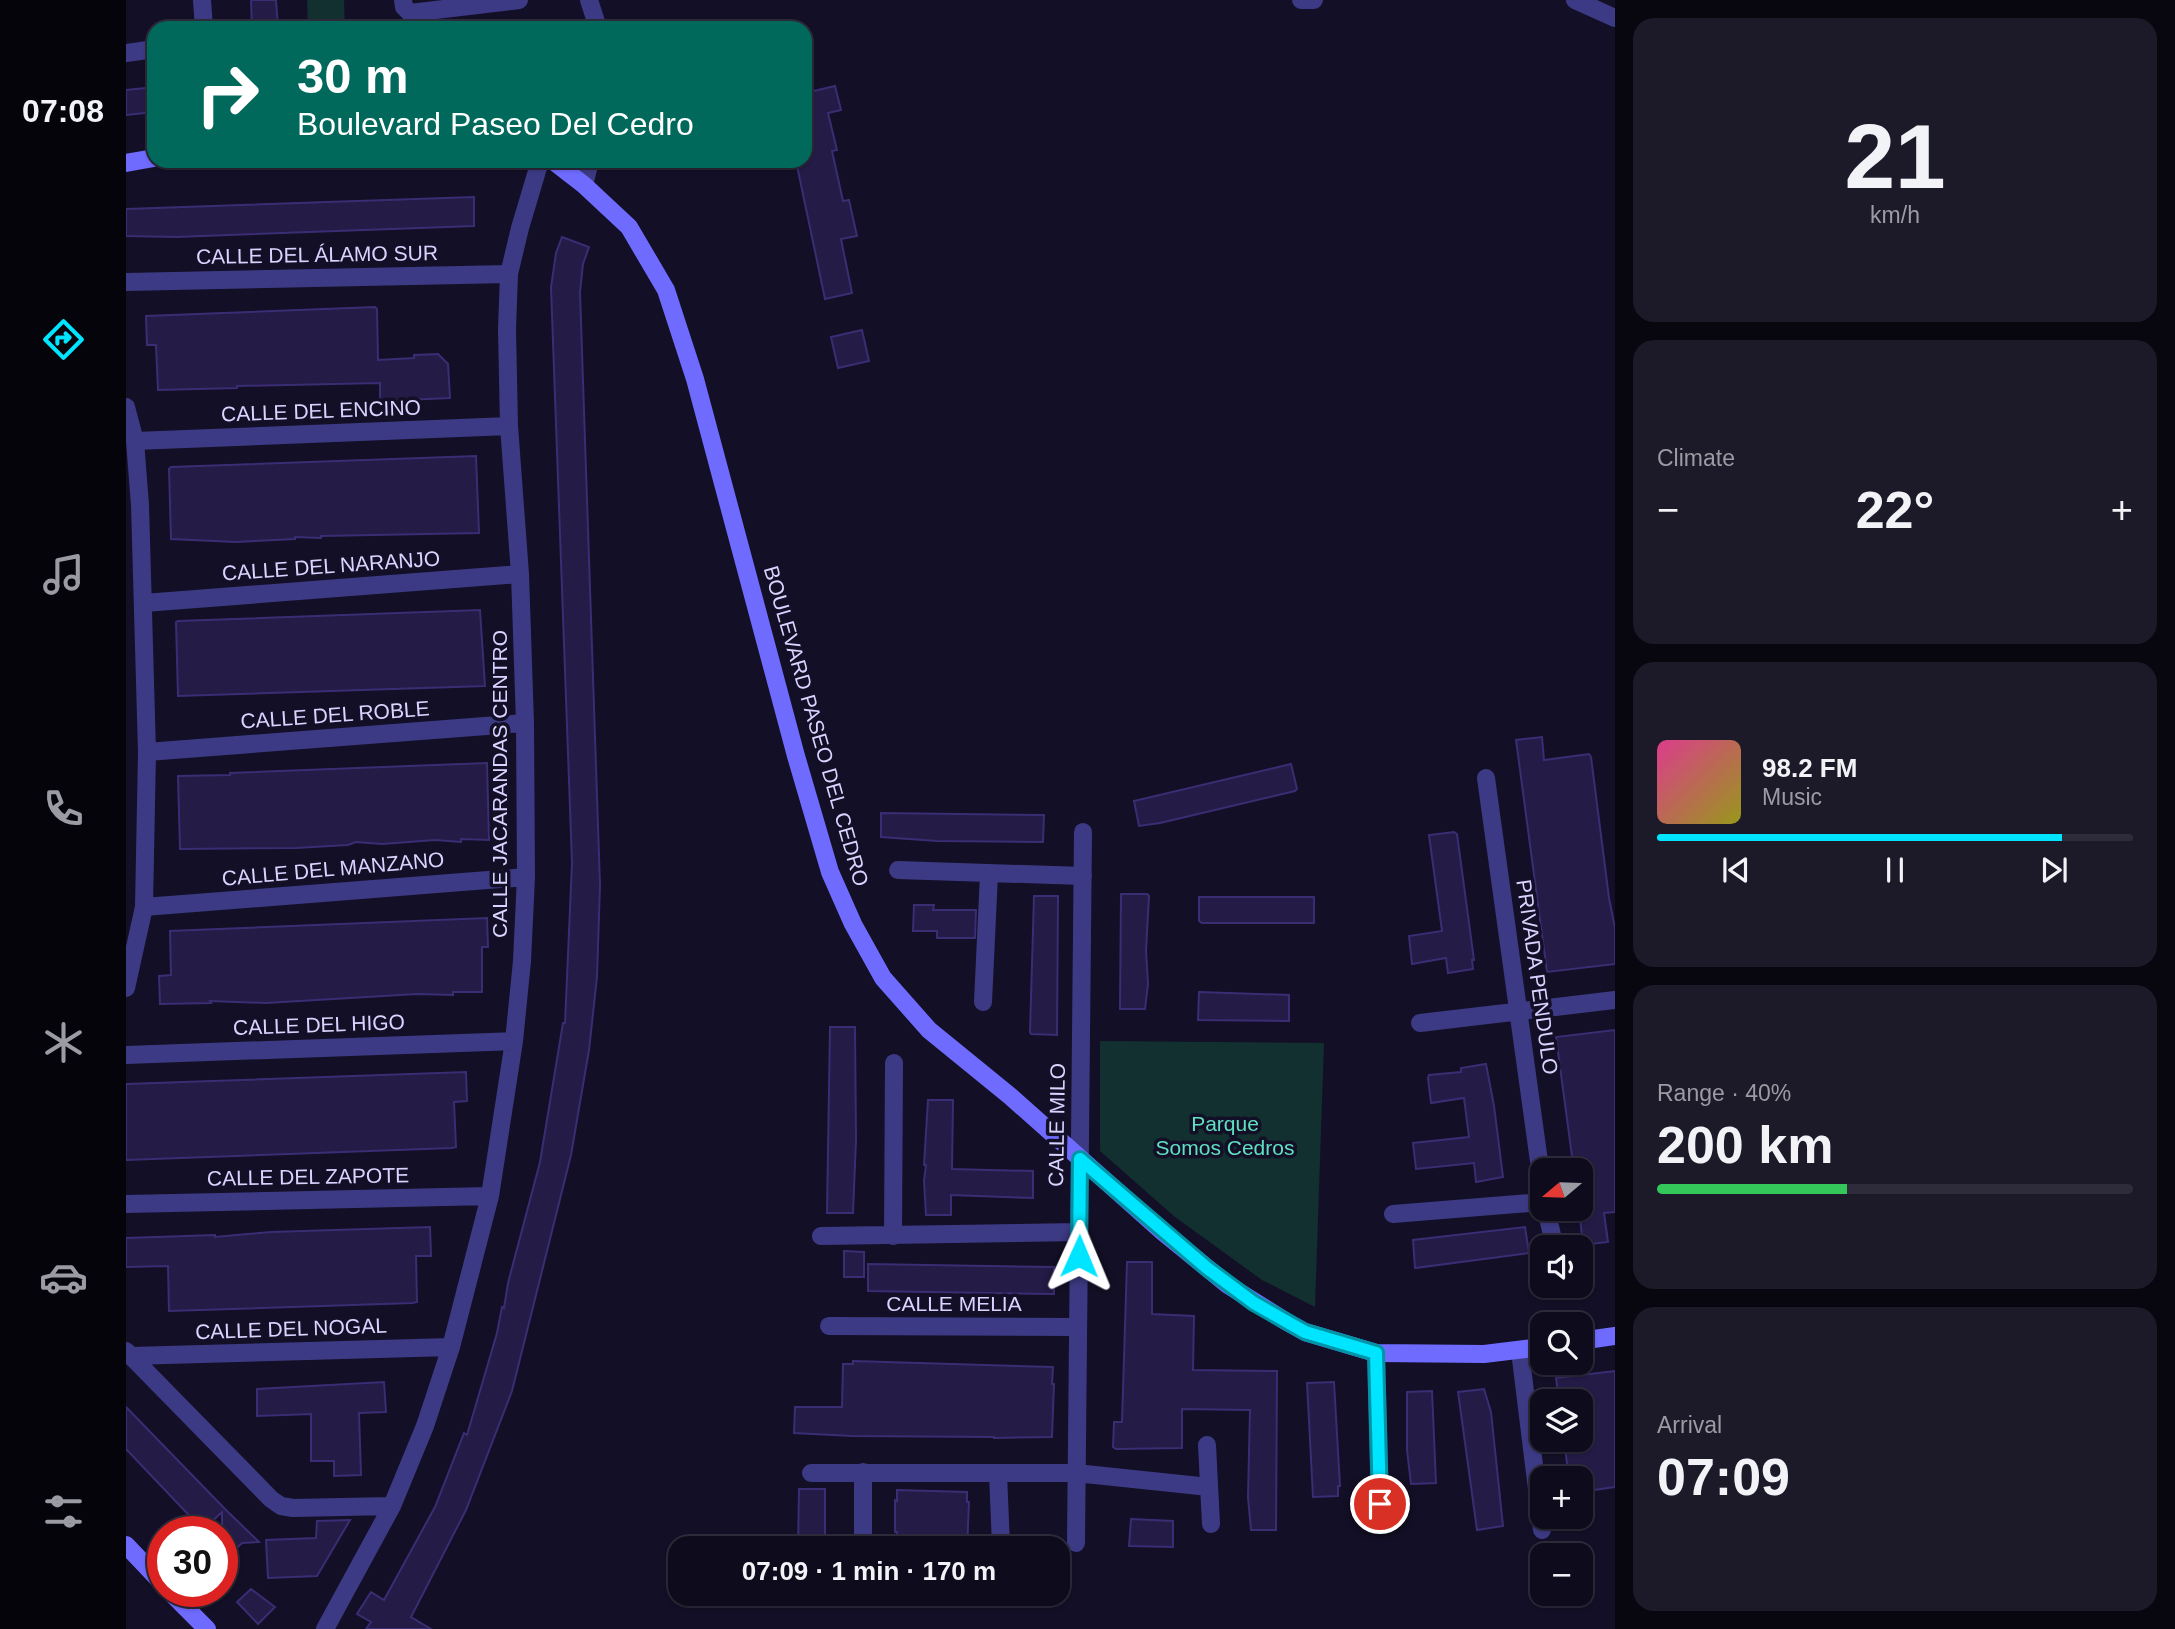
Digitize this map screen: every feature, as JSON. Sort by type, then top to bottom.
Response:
[{"type":"street","points":[[202,0],[204,21]]},
{"type":"street","points":[[403,0],[404,7],[410,13],[519,0]]},
{"type":"street","points":[[589,0],[596,21]]},
{"type":"street","points":[[1301,0],[1314,0]]},
{"type":"street","points":[[1576,0],[1615,18]]},
{"type":"street","points":[[126,53],[147,50]]},
{"type":"street","points":[[126,163],[147,159]]},
{"type":"street","name":"CALLE JACARANDAS CENTRO","points":[[325,1629],[392,1506],[425,1426],[451,1347],[490,1196],[514,1041],[522,961],[526,877],[525,723],[520,574],[509,426],[507,329],[509,274],[538,168]]},
{"type":"street","name":"BOULEVARD PASEO DEL CEDRO","points":[[562,168],[629,227],[666,290],[695,379],[827,859],[853,924],[883,978],[929,1030],[1010,1096],[1207,1268],[1254,1303],[1305,1332],[1376,1353],[1429,1355],[1530,1349]]},
{"type":"street","points":[[584,185],[588,168]]},
{"type":"street","name":"CALLE DEL ÁLAMO SUR","points":[[126,282],[509,274]]},
{"type":"street","points":[[126,407],[135,441],[144,603],[148,752],[144,907],[126,988]]},
{"type":"street","name":"CALLE DEL ENCINO","points":[[135,441],[509,426]]},
{"type":"street","name":"CALLE DEL NARANJO","points":[[144,603],[520,574]]},
{"type":"street","name":"CALLE DEL ROBLE","points":[[148,752],[525,723]]},
{"type":"street","name":"PRIVADA PENDULO","points":[[1486,778],[1539,1158]]},
{"type":"street","name":"CALLE MILO","points":[[1076,1543],[1083,832]]},
{"type":"street","points":[[898,870],[1083,876]]},
{"type":"street","points":[[983,1002],[989,874]]},
{"type":"street","name":"CALLE DEL MANZANO","points":[[144,907],[526,877]]},
{"type":"street","points":[[1420,1023],[1615,1000]]},
{"type":"street","name":"CALLE DEL HIGO","points":[[126,1055],[514,1041]]},
{"type":"street","points":[[894,1063],[894,1236]]},
{"type":"street","name":"CALLE DEL ZAPOTE","points":[[126,1204],[490,1196]]},
{"type":"street","points":[[1393,1214],[1530,1203]]},
{"type":"street","points":[[821,1237],[1079,1232]]},
{"type":"street","name":"CALLE MELIA","points":[[829,1326],[1078,1327]]},
{"type":"street","points":[[1593,1339],[1615,1336]]},
{"type":"street","name":"CALLE DEL NOGAL","points":[[129,1354],[451,1347]]},
{"type":"street","points":[[1520,1351],[1542,1530]]},
{"type":"street","points":[[1376,1353],[1380,1504]]},
{"type":"street","points":[[129,1354],[271,1499],[281,1506],[392,1506]]},
{"type":"street","points":[[1208,1445],[1211,1524]]},
{"type":"street","points":[[863,1472],[863,1536]]},
{"type":"street","points":[[811,1473],[1076,1473],[1209,1487]]},
{"type":"street","points":[[998,1474],[1001,1536]]},
{"type":"street","points":[[126,1545],[147,1567]]},
{"type":"street","points":[[185,1607],[207,1629]]},
{"type":"green space","points":[[307,0],[344,0],[345,21],[308,21]]},
{"type":"green space","name":"Parque Somos Cedros","points":[[1100,1041],[1324,1043],[1315,1307],[1262,1280],[1175,1217],[1100,1151]]},
{"type":"building","points":[[251,0],[276,0],[278,21],[252,21]]},
{"type":"building","points":[[835,86],[841,110],[828,113],[837,150],[832,151],[843,201],[849,200],[857,236],[841,239],[852,293],[825,299],[797,168],[812,168],[812,91]]},
{"type":"building","points":[[147,88],[147,113],[126,115],[126,90]]},
{"type":"building","points":[[474,197],[474,226],[176,237],[126,236],[126,209]]},
{"type":"building","points":[[562,237],[589,247],[583,264],[580,292],[600,885],[597,977],[589,1050],[571,1155],[512,1391],[466,1510],[411,1617],[431,1629],[366,1629],[371,1622],[357,1614],[371,1592],[384,1600],[435,1507],[464,1433],[467,1435],[502,1307],[504,1308],[508,1283],[540,1162],[565,1023],[572,863],[551,287],[556,253]]},
{"type":"building","points":[[375,307],[378,360],[438,354],[448,364],[450,398],[380,401],[380,383],[158,390],[156,345],[147,345],[146,316]]},
{"type":"building","points":[[862,330],[869,361],[838,368],[831,337]]},
{"type":"building","points":[[476,456],[479,533],[321,536],[236,542],[171,539],[171,467]]},
{"type":"building","points":[[480,610],[485,686],[178,696],[178,621]]},
{"type":"building","points":[[1542,737],[1544,760],[1589,754],[1591,757],[1615,928],[1615,964],[1547,972],[1516,740]]},
{"type":"building","points":[[487,763],[489,840],[382,844],[356,842],[348,845],[296,848],[180,849],[178,776]]},
{"type":"building","points":[[1291,764],[1297,789],[1295,791],[1139,826],[1134,801]]},
{"type":"building","points":[[881,813],[1044,815],[1043,842],[937,841],[881,837]]},
{"type":"building","points":[[1454,832],[1457,834],[1474,960],[1473,969],[1448,973],[1446,958],[1412,964],[1409,936],[1442,931],[1429,835]]},
{"type":"building","points":[[1121,894],[1149,896],[1146,951],[1148,984],[1145,1009],[1120,1009]]},
{"type":"building","points":[[1034,896],[1058,896],[1057,1035],[1030,1032]]},
{"type":"building","points":[[1199,897],[1314,897],[1314,923],[1202,923],[1199,921]]},
{"type":"building","points":[[914,905],[934,905],[933,910],[976,910],[975,938],[937,938],[937,931],[913,931]]},
{"type":"building","points":[[487,918],[488,947],[482,947],[482,992],[266,1003],[210,1001],[211,1003],[160,1004],[159,976],[171,975],[170,931]]},
{"type":"building","points":[[1199,992],[1289,995],[1289,1021],[1198,1020]]},
{"type":"building","points":[[830,1027],[855,1027],[856,1140],[853,1213],[827,1213]]},
{"type":"building","points":[[1615,1030],[1615,1212],[1604,1213],[1608,1242],[1593,1244],[1593,1235],[1582,1235],[1580,1222],[1593,1221],[1593,1158],[1572,1158],[1556,1037]]},
{"type":"building","points":[[1486,1064],[1503,1177],[1476,1182],[1474,1163],[1416,1169],[1413,1143],[1469,1137],[1464,1098],[1431,1103],[1429,1075],[1461,1072],[1461,1068]]},
{"type":"building","points":[[466,1072],[467,1101],[454,1102],[456,1147],[126,1160],[126,1084]]},
{"type":"building","points":[[928,1100],[953,1100],[952,1169],[1033,1171],[1033,1198],[951,1195],[951,1215],[926,1215],[924,1165]]},
{"type":"building","points":[[430,1227],[431,1256],[416,1256],[417,1302],[413,1303],[169,1311],[168,1266],[126,1267],[126,1238],[215,1237],[271,1232]]},
{"type":"building","points":[[1525,1227],[1529,1253],[1415,1268],[1413,1240]]},
{"type":"building","points":[[844,1251],[864,1252],[864,1277],[844,1277]]},
{"type":"building","points":[[1127,1262],[1152,1262],[1152,1314],[1194,1316],[1193,1370],[1277,1371],[1276,1530],[1251,1530],[1248,1497],[1250,1410],[1182,1409],[1182,1448],[1113,1447],[1114,1422],[1122,1422]]},
{"type":"building","points":[[868,1264],[1054,1267],[1054,1294],[868,1291]]},
{"type":"building","points":[[853,1361],[1053,1367],[1052,1437],[852,1436],[794,1433],[795,1407],[842,1407],[843,1364],[853,1364]]},
{"type":"building","points":[[1615,1371],[1615,1487],[1593,1490],[1593,1466],[1567,1466],[1566,1452],[1593,1452],[1593,1389],[1557,1389],[1556,1378]]},
{"type":"building","points":[[384,1382],[386,1412],[359,1413],[361,1475],[334,1476],[334,1461],[311,1461],[311,1414],[257,1416],[257,1389]]},
{"type":"building","points":[[1334,1382],[1340,1486],[1338,1496],[1313,1497],[1307,1383]]},
{"type":"building","points":[[1484,1389],[1491,1412],[1503,1526],[1477,1530],[1458,1392]]},
{"type":"building","points":[[1432,1391],[1436,1483],[1411,1484],[1407,1450],[1407,1392]]},
{"type":"building","points":[[126,1407],[232,1516],[222,1516],[222,1512],[218,1516],[190,1516],[126,1449]]},
{"type":"building","points":[[799,1489],[825,1489],[825,1536],[798,1536]]},
{"type":"building","points":[[897,1490],[967,1492],[968,1536],[897,1536],[895,1500],[897,1501]]},
{"type":"building","points":[[1131,1519],[1173,1521],[1173,1547],[1129,1546]]},
{"type":"building","points":[[350,1520],[317,1576],[268,1578],[266,1540],[316,1538],[317,1521]]},
{"type":"building","points":[[238,1522],[259,1542],[242,1543],[238,1547]]},
{"type":"building","points":[[251,1589],[275,1607],[258,1624],[238,1601]]},
{"type":"route","points":[[1079,1256],[1080,1159],[1207,1268],[1254,1303],[1305,1332],[1376,1353],[1380,1504]]}]
